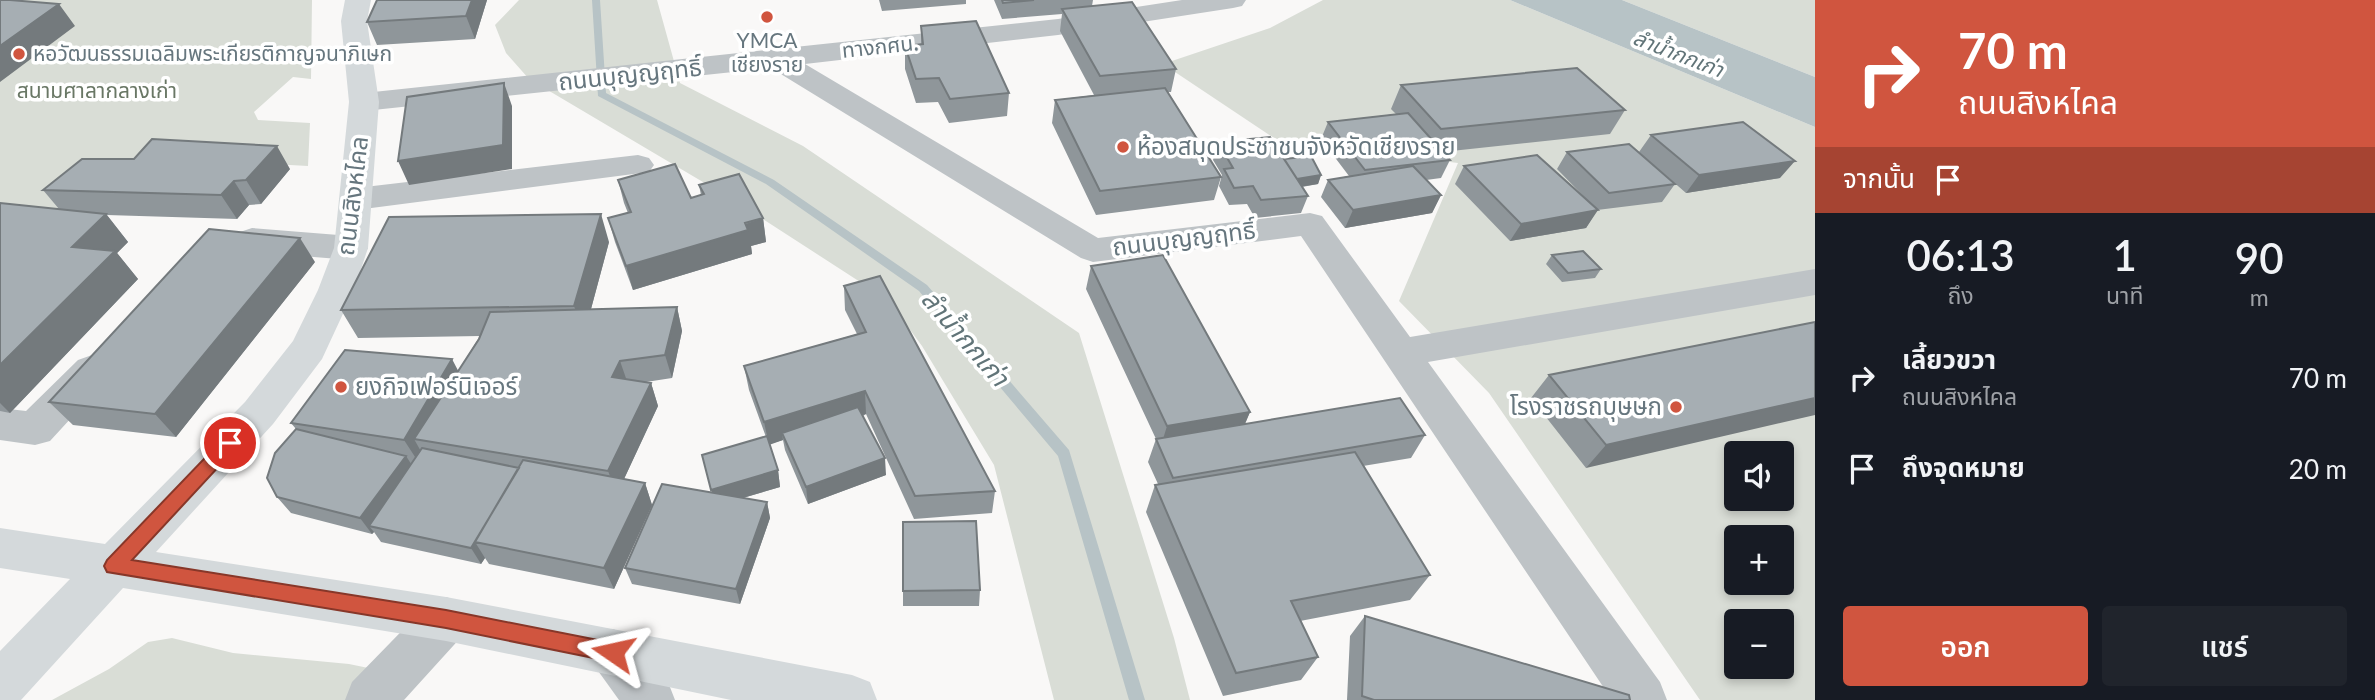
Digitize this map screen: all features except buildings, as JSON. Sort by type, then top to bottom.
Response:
[{"type":"main road","name":"ถนนสิงหไคล","points":[[0,686],[259,413],[308,349],[337,290],[351,248],[364,102],[354,21],[358,0]]},
{"type":"main road","points":[[0,548],[446,619],[852,700]]},
{"type":"street","name":"ทางกศน.","points":[[776,59],[888,46],[1101,10],[1233,0]]},
{"type":"street","points":[[888,46],[879,28],[903,20],[956,13]]},
{"type":"street","name":"ถนนบุญญฤทธิ์","points":[[364,102],[776,59],[1093,250],[1310,224],[1643,700]]},
{"type":"street","points":[[356,199],[638,165]]},
{"type":"street","points":[[216,254],[247,240],[351,248]]},
{"type":"street","points":[[1399,353],[1815,282]]},
{"type":"street","points":[[0,424],[35,429],[120,341]]},
{"type":"street","points":[[370,700],[446,619]]},
{"type":"street","points":[[613,652],[650,700]]},
{"type":"green space","name":"สนามศาลากลางเก่า","points":[[21,0],[312,0],[311,79],[293,77],[254,112],[258,120],[310,123],[308,166],[166,158],[51,221],[0,218],[0,15]]},
{"type":"green space","points":[[519,0],[657,0],[680,83],[803,146],[1079,333],[1174,638],[1190,700],[1054,700],[994,465],[922,346],[888,300],[735,201],[529,79],[506,53],[495,25]]},
{"type":"green space","points":[[1323,0],[1510,0],[1815,127],[1815,700],[1700,700],[1489,393],[1399,301],[1458,163],[1277,140],[1163,64],[1270,28]]},
{"type":"green space","points":[[1622,0],[1815,0],[1815,77]]},
{"type":"green space","points":[[172,638],[233,653],[349,664],[407,676],[392,700],[52,700],[109,669],[148,642]]},
{"type":"water","points":[[1510,0],[1622,0],[1815,77],[1815,127]]},
{"type":"waterway","name":"ลำน้ำกกเก่า","points":[[596,0],[601,94],[770,182],[923,288],[1064,454],[1137,700]]},
{"type":"place","name":"YMCA เชียงราย","points":[[767,17]]},
{"type":"place","name":"หอวัฒนธรรมเฉลิมพระเกียรติกาญจนาภิเษก","points":[[19,54]]},
{"type":"place","name":"ห้องสมุดประชาชนจังหวัดเชียงราย","points":[[1123,147]]},
{"type":"place","name":"ยงกิจเฟอร์นิเจอร์","points":[[341,387]]},
{"type":"place","name":"โรงราชรถบุษษก","points":[[1676,407]]},
{"type":"route","points":[[230,443],[114,566],[446,619],[613,652]]}]
